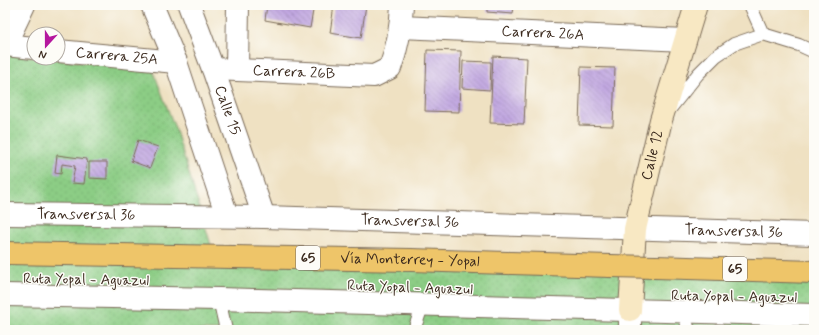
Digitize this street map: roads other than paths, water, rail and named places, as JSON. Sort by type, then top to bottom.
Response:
[{"type":"highway","name":"Vía Monterrey - Yopal","points":[[5,253],[411,260],[814,272]]},
{"type":"main road","name":"Calle 12","points":[[630,320],[635,228],[661,120],[696,5]]},
{"type":"street","points":[[24,5],[5,45],[26,47]]},
{"type":"street","points":[[152,5],[176,62],[227,216]]},
{"type":"street","name":"Calle 15","points":[[190,5],[264,217]]},
{"type":"street","points":[[236,70],[238,5]]},
{"type":"street","points":[[401,27],[402,5]]},
{"type":"street","name":"Carrera 26B","points":[[213,68],[374,76],[390,68],[396,53],[401,27]]},
{"type":"street","name":"Carrera 26A","points":[[401,27],[685,40]]},
{"type":"street","name":"Carrera 25A","points":[[66,51],[176,62]]},
{"type":"street","name":"Transversal 36","points":[[5,214],[227,216],[814,234]]},
{"type":"street","points":[[630,320],[686,321],[814,315]]},
{"type":"lane","points":[[750,5],[763,34]]},
{"type":"lane","points":[[661,120],[698,74],[716,56],[734,44],[763,34],[799,45],[814,52]]},
{"type":"lane","name":"Ruta Yopal - Aguazul","points":[[5,295],[423,304],[630,320],[814,315]]},
{"type":"lane","points":[[219,299],[226,330]]},
{"type":"lane","points":[[414,330],[423,304]]}]
